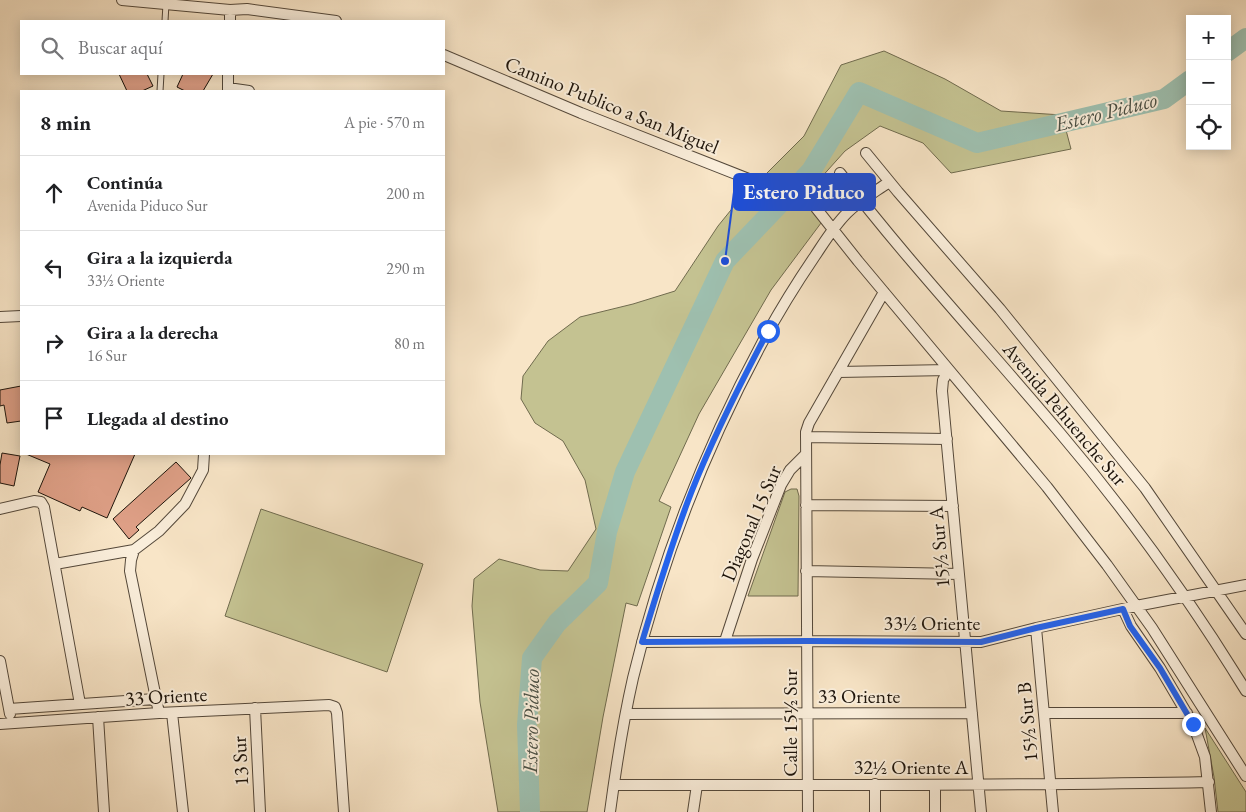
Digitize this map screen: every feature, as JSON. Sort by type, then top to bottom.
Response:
[{"type":"street","points":[[122,0],[230,10],[248,9],[329,20]]},
{"type":"street","points":[[230,10],[230,20]]},
{"type":"street","name":"Camino Publico a San Miguel","points":[[445,55],[581,113],[768,186]]},
{"type":"street","points":[[228,75],[228,90]]},
{"type":"street","name":"Avenida Pehuenche Sur","points":[[866,153],[1000,309],[1146,488],[1246,634]]},
{"type":"street","name":"Avenida Pehuenche Sur","points":[[840,173],[861,201],[1068,442],[1128,517],[1186,597],[1246,691]]},
{"type":"street","points":[[610,812],[626,714],[642,642],[679,527],[721,424],[768,331],[832,229],[861,201],[889,182]]},
{"type":"street","points":[[816,208],[1047,487],[1107,565],[1136,606],[1246,776]]},
{"type":"street","name":"Diagonal 15 Sur","points":[[725,641],[752,559],[781,485],[790,470],[806,454],[806,437],[809,423],[884,292]]},
{"type":"street","points":[[0,317],[20,316]]},
{"type":"street","points":[[838,372],[949,370]]},
{"type":"street","name":"15½ Sur A","points":[[949,370],[945,375],[942,385],[981,812]]},
{"type":"street","points":[[806,437],[946,439]]},
{"type":"street","name":"Calle 15½ Sur","points":[[806,454],[808,812]]},
{"type":"street","points":[[55,564],[134,550],[159,531],[185,504],[203,470],[204,455]]},
{"type":"street","points":[[0,509],[34,501],[41,502],[44,507],[80,704]]},
{"type":"street","points":[[806,505],[953,506]]},
{"type":"street","points":[[134,550],[130,571],[159,713]]},
{"type":"street","points":[[806,571],[959,574]]},
{"type":"street","name":"33½ Oriente","points":[[642,642],[981,642],[1136,606],[1246,585]]},
{"type":"street","points":[[1123,609],[1130,626],[1160,668],[1187,713],[1205,758],[1211,812]]},
{"type":"street","name":"15½ Sur B","points":[[1036,628],[1053,812]]},
{"type":"street","points":[[0,661],[12,723]]},
{"type":"street","name":"33 Oriente","points":[[9,709],[155,698]]},
{"type":"street","name":"33 Oriente","points":[[0,724],[159,713],[329,705],[335,707],[338,713],[344,812]]},
{"type":"street","name":"13 Sur","points":[[255,708],[260,812]]},
{"type":"street","points":[[172,713],[183,812]]},
{"type":"street","name":"33 Oriente","points":[[626,714],[972,713]]},
{"type":"street","points":[[1044,713],[1187,713]]},
{"type":"street","points":[[98,717],[104,812]]},
{"type":"street","name":"32½ Oriente A","points":[[614,785],[875,784],[1051,786],[1208,782]]},
{"type":"street","points":[[875,784],[875,812]]},
{"type":"street","points":[[693,812],[697,785]]},
{"type":"street","points":[[935,785],[935,812]]},
{"type":"lane","points":[[165,20],[166,4]]},
{"type":"lane","points":[[160,90],[161,75]]},
{"type":"shaded area","points":[[884,51],[945,79],[1001,111],[1062,115],[1071,149],[951,173],[923,143],[880,126],[845,151],[810,190],[827,215],[771,290],[699,414],[659,501],[671,507],[637,606],[626,603],[603,717],[587,812],[498,812],[480,702],[472,606],[474,579],[499,559],[540,570],[568,571],[596,529],[585,480],[563,441],[535,423],[521,399],[523,376],[548,341],[580,317],[675,291],[718,226],[735,205],[804,136],[841,65]]},
{"type":"shaded area","points":[[797,489],[799,496],[798,596],[748,596],[785,492]]},
{"type":"shaded area","points":[[261,509],[423,564],[387,672],[225,616]]},
{"type":"shaded area","points":[[1205,728],[1246,792],[1246,812],[1218,812]]},
{"type":"building","points":[[119,75],[148,75],[153,86],[144,90],[127,90]]},
{"type":"building","points":[[183,75],[212,75],[204,90],[183,90],[177,87]]},
{"type":"building","points":[[20,386],[20,421],[7,423],[4,405],[0,406],[0,390]]},
{"type":"building","points":[[2,453],[20,456],[14,486],[0,483]]},
{"type":"building","points":[[28,455],[135,455],[107,518],[82,507],[80,511],[38,492],[50,464]]},
{"type":"building","points":[[176,462],[191,478],[136,527],[139,530],[129,539],[113,519]]},
{"type":"waterway","name":"Estero Piduco","points":[[1231,49],[1246,38]]},
{"type":"waterway","name":"Estero Piduco","points":[[530,812],[527,725],[532,658],[557,623],[598,583],[607,532],[625,472],[725,261],[811,171],[859,92],[977,143],[1164,99],[1186,83]]},
{"type":"place","name":"Estero Piduco","points":[[725,261]]},
{"type":"route","points":[[768,331],[721,424],[692,492],[666,565],[642,642],[981,642],[1123,609],[1130,626],[1160,668],[1193,724]]}]
